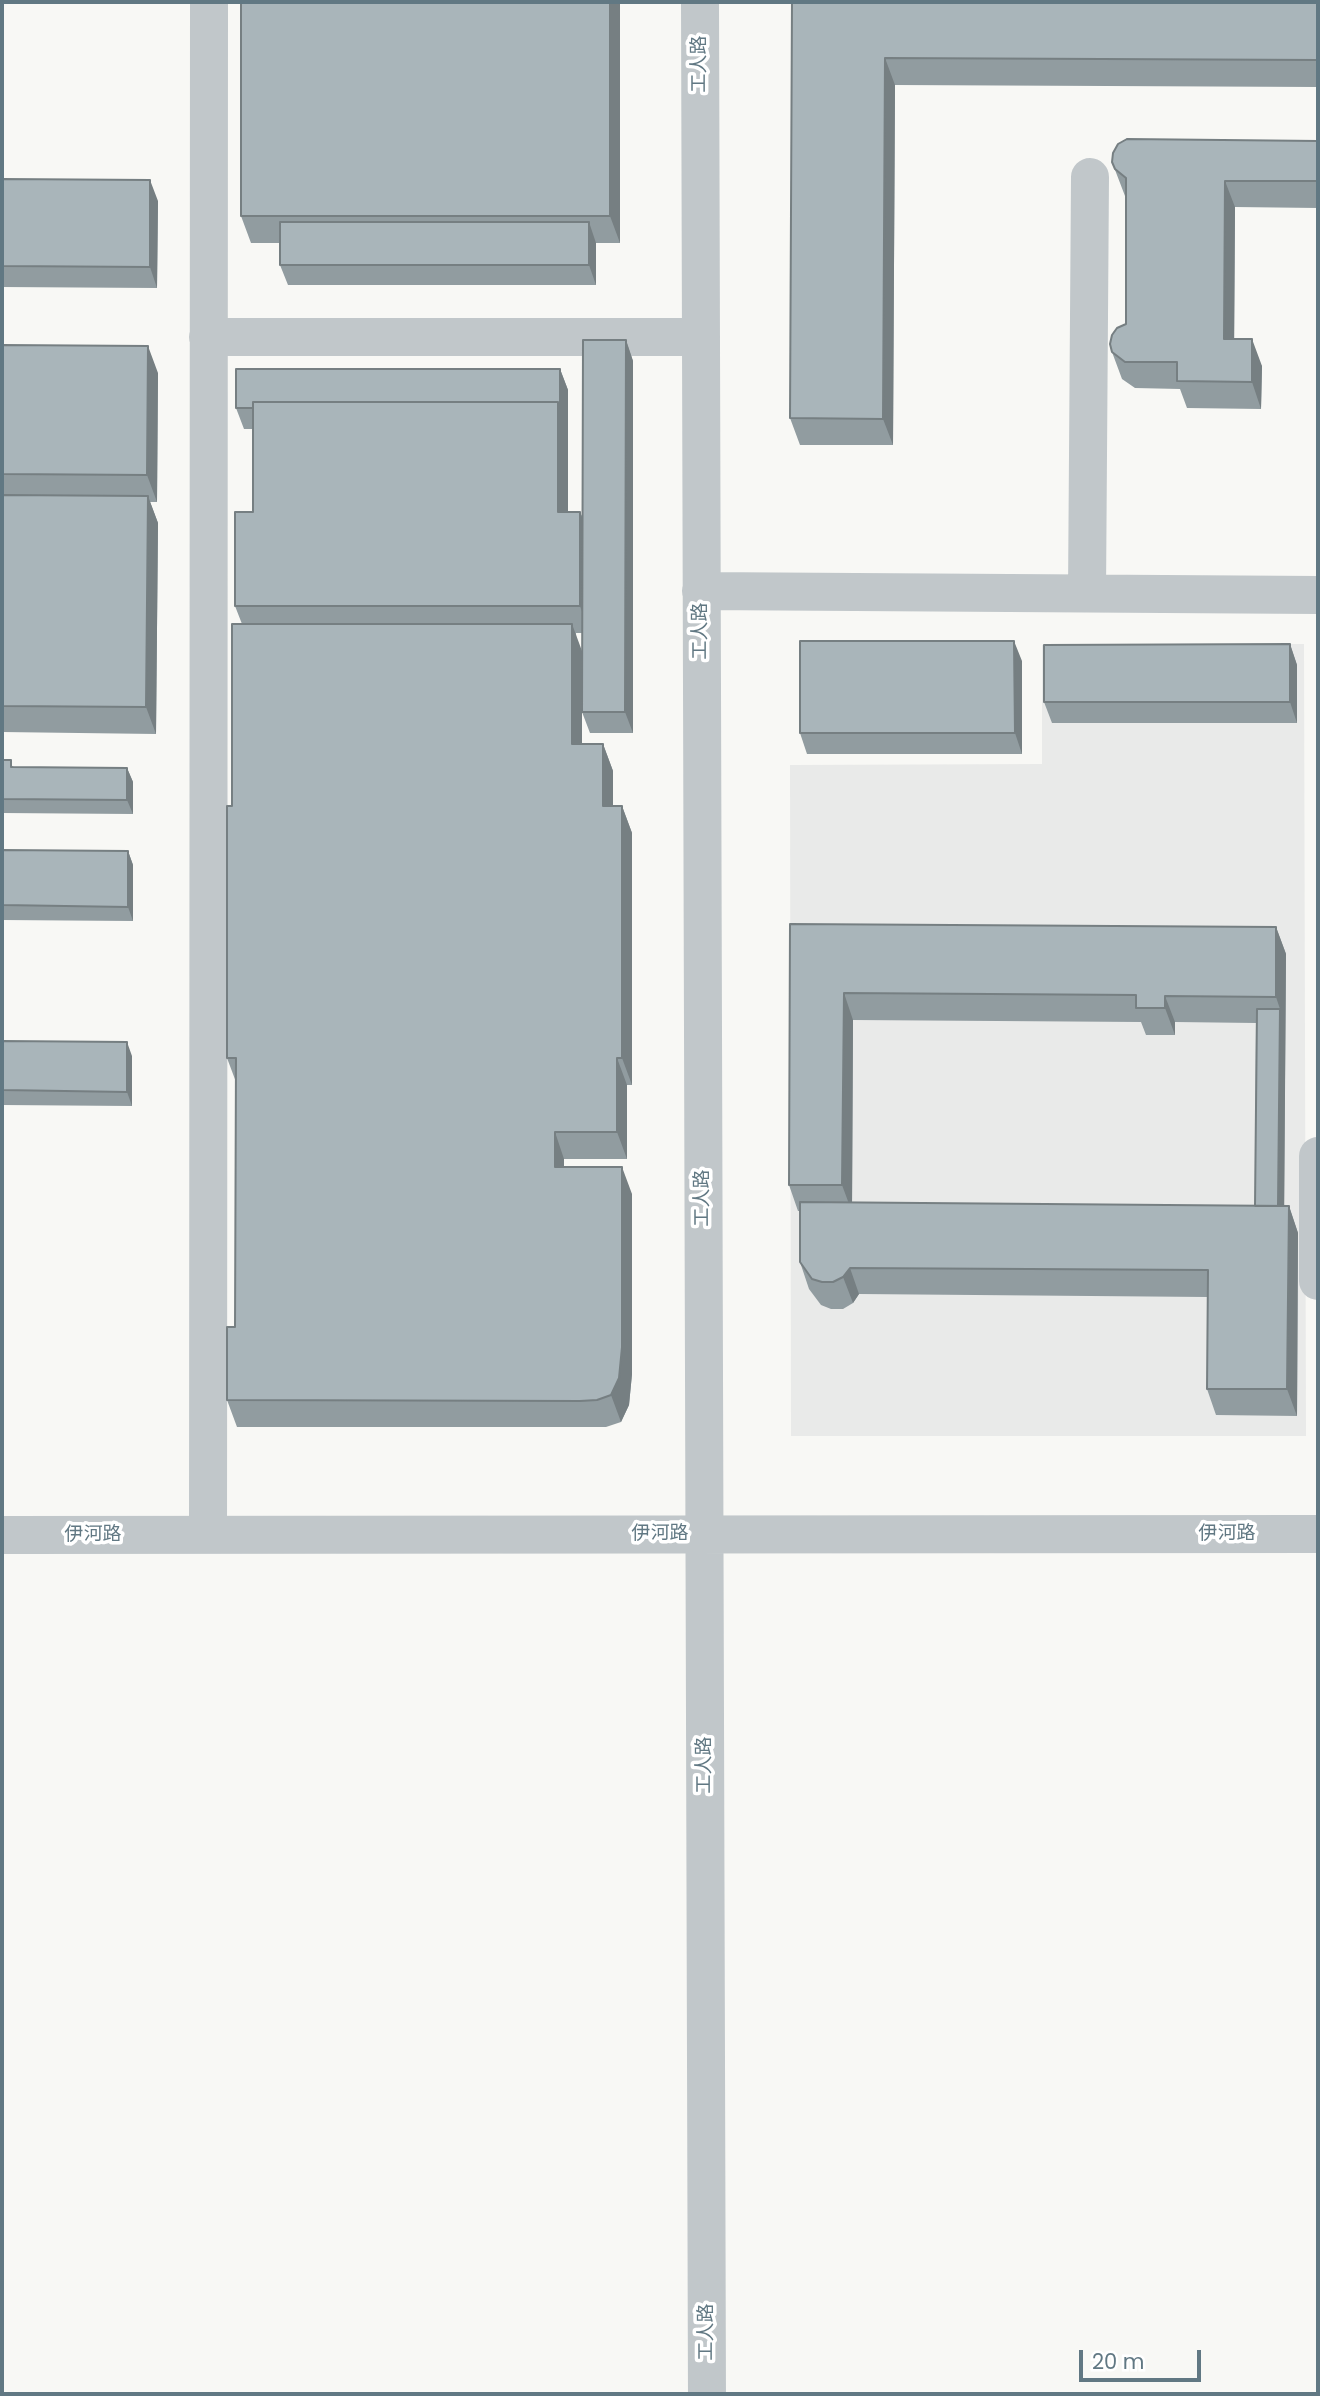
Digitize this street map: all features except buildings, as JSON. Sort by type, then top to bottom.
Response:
[{"type":"street","points":[[208,1535],[209,2]]},
{"type":"street","name":"工人路","points":[[699,2],[707,2394]]},
{"type":"street","points":[[1087,593],[1090,177]]},
{"type":"street","points":[[208,337],[701,337]]},
{"type":"street","points":[[701,591],[1318,594]]},
{"type":"street","points":[[1318,1156],[1318,1281]]},
{"type":"street","name":"伊河路","points":[[2,1535],[1318,1534]]},
{"type":"shaded area","points":[[1304,644],[1306,1436],[791,1436],[790,765],[1042,764],[1042,645]]}]
